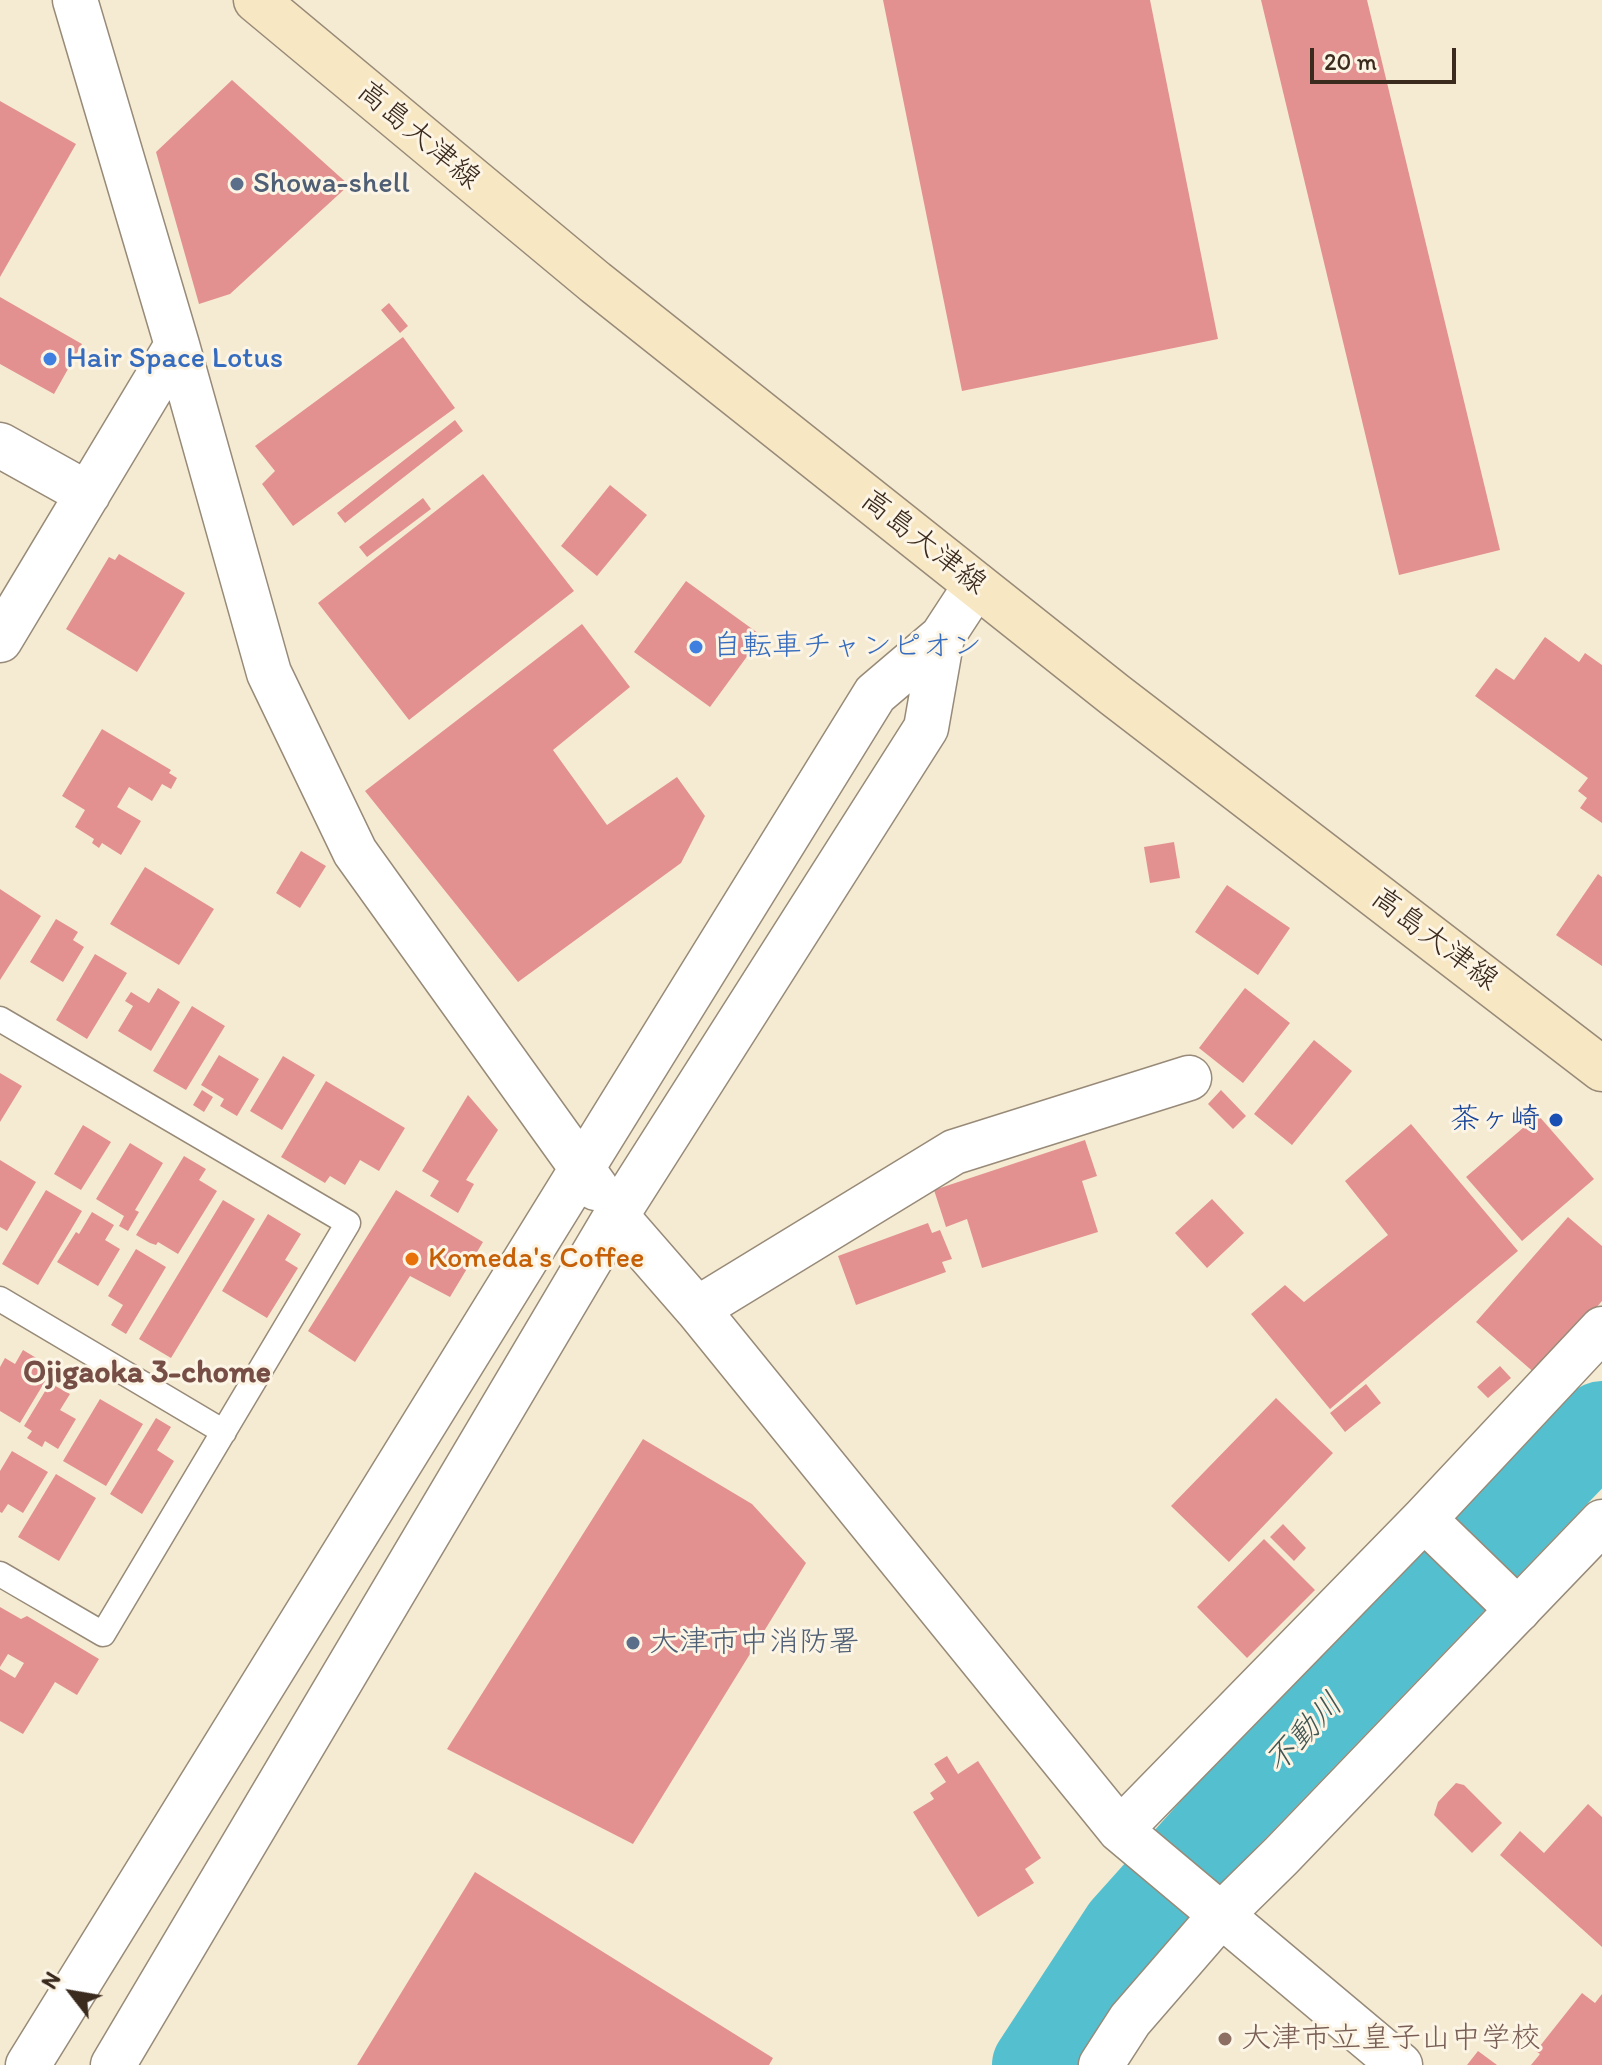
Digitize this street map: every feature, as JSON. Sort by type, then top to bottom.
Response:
[{"type":"main road","name":"高島大津線","points":[[256,0],[595,282],[976,585],[1602,1069]]},
{"type":"street","points":[[75,0],[177,345],[269,673],[355,852],[616,1216],[697,1309],[1128,1836],[1400,2065]]},
{"type":"street","points":[[0,640],[177,345]]},
{"type":"street","points":[[0,445],[88,494]]},
{"type":"street","points":[[28,2065],[875,694],[942,637],[976,585]]},
{"type":"street","points":[[113,2065],[616,1216],[926,728],[942,637]]},
{"type":"street","points":[[697,1309],[954,1152],[1189,1078]]},
{"type":"street","points":[[1128,1836],[1431,1526],[1602,1329]]},
{"type":"street","points":[[1101,2065],[1211,1908],[1292,1845],[1509,1602],[1602,1522]]},
{"type":"street","points":[[1431,1526],[1509,1602]]},
{"type":"lane","points":[[0,1019],[348,1223],[103,1634],[0,1574]]},
{"type":"lane","points":[[0,1299],[224,1432]]},
{"type":"building","points":[[883,0],[1150,0],[1218,339],[962,391]]},
{"type":"building","points":[[1261,0],[1367,0],[1500,550],[1399,575]]},
{"type":"building","points":[[232,80],[349,185],[230,294],[199,304],[156,152]]},
{"type":"building","points":[[0,101],[76,144],[0,277]]},
{"type":"building","points":[[0,297],[82,344],[54,394],[0,364]]},
{"type":"building","points":[[389,303],[408,326],[400,333],[381,310]]},
{"type":"building","points":[[403,337],[455,408],[293,526],[262,484],[275,471],[255,446]]},
{"type":"building","points":[[455,420],[463,431],[345,523],[337,513]]},
{"type":"building","points":[[483,474],[574,591],[409,720],[318,603]]},
{"type":"building","points":[[610,485],[647,515],[597,576],[561,546]]},
{"type":"building","points":[[423,498],[431,509],[367,557],[359,547]]},
{"type":"building","points":[[119,554],[185,593],[137,672],[66,629],[109,557],[115,560]]},
{"type":"building","points":[[686,581],[762,636],[710,707],[634,652]]},
{"type":"building","points":[[582,624],[630,687],[553,750],[607,825],[677,777],[705,816],[681,863],[518,982],[365,791]]},
{"type":"building","points":[[1545,637],[1579,662],[1585,653],[1602,665],[1602,823],[1580,808],[1587,798],[1578,791],[1588,778],[1475,696],[1496,668],[1514,680]]},
{"type":"building","points":[[102,729],[171,770],[169,773],[177,778],[171,789],[162,784],[152,801],[129,787],[117,807],[141,821],[121,855],[102,843],[99,848],[92,843],[94,839],[75,827],[85,810],[62,796]]},
{"type":"building","points":[[1174,842],[1180,878],[1150,883],[1144,847]]},
{"type":"building","points":[[301,851],[326,866],[300,908],[276,893]]},
{"type":"building","points":[[145,867],[214,909],[179,965],[110,924]]},
{"type":"building","points":[[1598,874],[1602,877],[1602,966],[1556,935]]},
{"type":"building","points":[[1227,885],[1290,928],[1258,975],[1195,932]]},
{"type":"building","points":[[0,889],[41,916],[0,980]]},
{"type":"building","points":[[56,919],[78,932],[73,940],[84,947],[63,982],[30,962]]},
{"type":"building","points":[[95,954],[127,973],[87,1039],[56,1020]]},
{"type":"building","points":[[158,988],[180,1002],[151,1051],[118,1031],[133,1006],[125,1001],[131,992],[149,1003]]},
{"type":"building","points":[[1245,988],[1290,1023],[1243,1083],[1199,1048]]},
{"type":"building","points":[[192,1006],[225,1026],[186,1090],[153,1071]]},
{"type":"building","points":[[1314,1040],[1352,1071],[1292,1145],[1254,1114]]},
{"type":"building","points":[[219,1055],[259,1079],[237,1116],[220,1106],[224,1099],[201,1085]]},
{"type":"building","points":[[283,1056],[315,1075],[282,1130],[250,1111]]},
{"type":"building","points":[[0,1073],[22,1086],[0,1122]]},
{"type":"building","points":[[326,1081],[405,1128],[379,1171],[360,1160],[345,1185],[330,1176],[325,1183],[281,1157]]},
{"type":"building","points":[[202,1090],[213,1097],[204,1112],[193,1105]]},
{"type":"building","points":[[1221,1090],[1246,1116],[1233,1129],[1208,1104]]},
{"type":"building","points":[[468,1095],[498,1130],[466,1180],[474,1184],[458,1213],[430,1196],[439,1181],[422,1171]]},
{"type":"building","points":[[1538,1115],[1594,1179],[1522,1241],[1466,1177]]},
{"type":"building","points":[[1411,1124],[1518,1251],[1330,1409],[1251,1314],[1285,1285],[1304,1302],[1388,1235],[1345,1181]]},
{"type":"building","points":[[83,1125],[111,1142],[81,1190],[54,1174]]},
{"type":"building","points":[[1085,1140],[1097,1176],[1082,1181],[1098,1232],[982,1268],[967,1219],[946,1227],[934,1190]]},
{"type":"building","points":[[130,1143],[163,1163],[135,1210],[139,1212],[128,1231],[119,1226],[124,1216],[96,1199]]},
{"type":"building","points":[[184,1156],[206,1169],[199,1180],[217,1191],[178,1254],[158,1242],[156,1245],[136,1235]]},
{"type":"building","points":[[0,1160],[36,1182],[7,1231],[0,1227]]},
{"type":"building","points":[[46,1190],[82,1211],[38,1285],[2,1264]]},
{"type":"building","name":"Komeda's Coffee","points":[[396,1190],[483,1242],[450,1297],[410,1276],[355,1362],[308,1331]]},
{"type":"building","points":[[1212,1199],[1244,1233],[1207,1268],[1175,1233]]},
{"type":"building","points":[[223,1200],[255,1219],[171,1358],[139,1339]]},
{"type":"building","points":[[92,1212],[114,1225],[105,1240],[120,1249],[98,1286],[57,1262]]},
{"type":"building","points":[[268,1214],[301,1234],[285,1260],[298,1268],[267,1318],[222,1291]]},
{"type":"building","points":[[1568,1217],[1602,1246],[1602,1301],[1537,1375],[1476,1322]]},
{"type":"building","points":[[928,1223],[932,1233],[940,1230],[952,1259],[942,1262],[946,1272],[856,1305],[838,1256]]},
{"type":"building","points":[[136,1249],[166,1267],[126,1334],[111,1325],[123,1305],[108,1296]]},
{"type":"building","points":[[23,1350],[53,1368],[20,1423],[0,1411],[0,1367],[5,1358],[15,1364]]},
{"type":"building","points":[[1500,1366],[1511,1378],[1488,1398],[1477,1387]]},
{"type":"building","points":[[50,1383],[70,1394],[60,1410],[76,1419],[58,1449],[45,1441],[42,1447],[27,1438],[32,1431],[24,1426]]},
{"type":"building","points":[[1366,1384],[1381,1403],[1345,1432],[1330,1413]]},
{"type":"building","points":[[1276,1398],[1333,1453],[1229,1562],[1171,1506]]},
{"type":"building","points":[[100,1399],[143,1424],[106,1486],[63,1461]]},
{"type":"building","points":[[156,1418],[171,1427],[157,1450],[174,1461],[142,1514],[110,1494]]},
{"type":"building","points":[[643,1439],[752,1504],[806,1563],[633,1844],[447,1749]]},
{"type":"building","points":[[12,1451],[48,1472],[23,1513],[8,1504],[0,1512],[0,1471]]},
{"type":"building","points":[[56,1474],[96,1498],[59,1561],[18,1537]]},
{"type":"building","points":[[1283,1524],[1306,1548],[1294,1561],[1270,1537]]},
{"type":"building","points":[[1264,1539],[1315,1590],[1247,1658],[1197,1607]]},
{"type":"building","points":[[0,1607],[21,1619],[27,1616],[99,1659],[77,1695],[55,1682],[23,1734],[0,1721],[0,1669],[15,1678],[24,1663],[8,1654],[0,1667]]},
{"type":"building","points":[[947,1756],[958,1774],[978,1761],[1041,1858],[1025,1869],[1034,1883],[978,1917],[913,1812],[934,1799],[930,1793],[946,1782],[934,1764]]},
{"type":"building","points":[[1456,1783],[1464,1785],[1502,1823],[1472,1853],[1434,1815],[1438,1802]]},
{"type":"building","points":[[1588,1804],[1602,1817],[1602,1947],[1500,1855],[1520,1831],[1544,1853]]},
{"type":"building","points":[[475,1872],[773,2058],[769,2065],[357,2065]]},
{"type":"building","points":[[1582,1993],[1595,2003],[1602,1994],[1602,2065],[1531,2065],[1540,2054],[1536,2051]]},
{"type":"building","points":[[1478,2051],[1497,2065],[1467,2065]]},
{"type":"waterway","name":"不動川","points":[[1036,2065],[1125,1929],[1229,1813],[1602,1425]]},
{"type":"place","name":"Showa-shell","points":[[237,184]]},
{"type":"place","name":"Hair Space Lotus","points":[[50,359]]},
{"type":"place","name":"自転車チャンピオン","points":[[696,647]]},
{"type":"place","name":"茶ヶ崎","points":[[1556,1120]]},
{"type":"place","name":"Komeda's Coffee","points":[[412,1259]]},
{"type":"place","name":"大津市中消防署","points":[[633,1643]]},
{"type":"place","name":"大津市立皇子山中学校","points":[[1225,2039]]},
{"type":"district","name":"Ojigaoka 3-chome","points":[[147,1374]]}]
